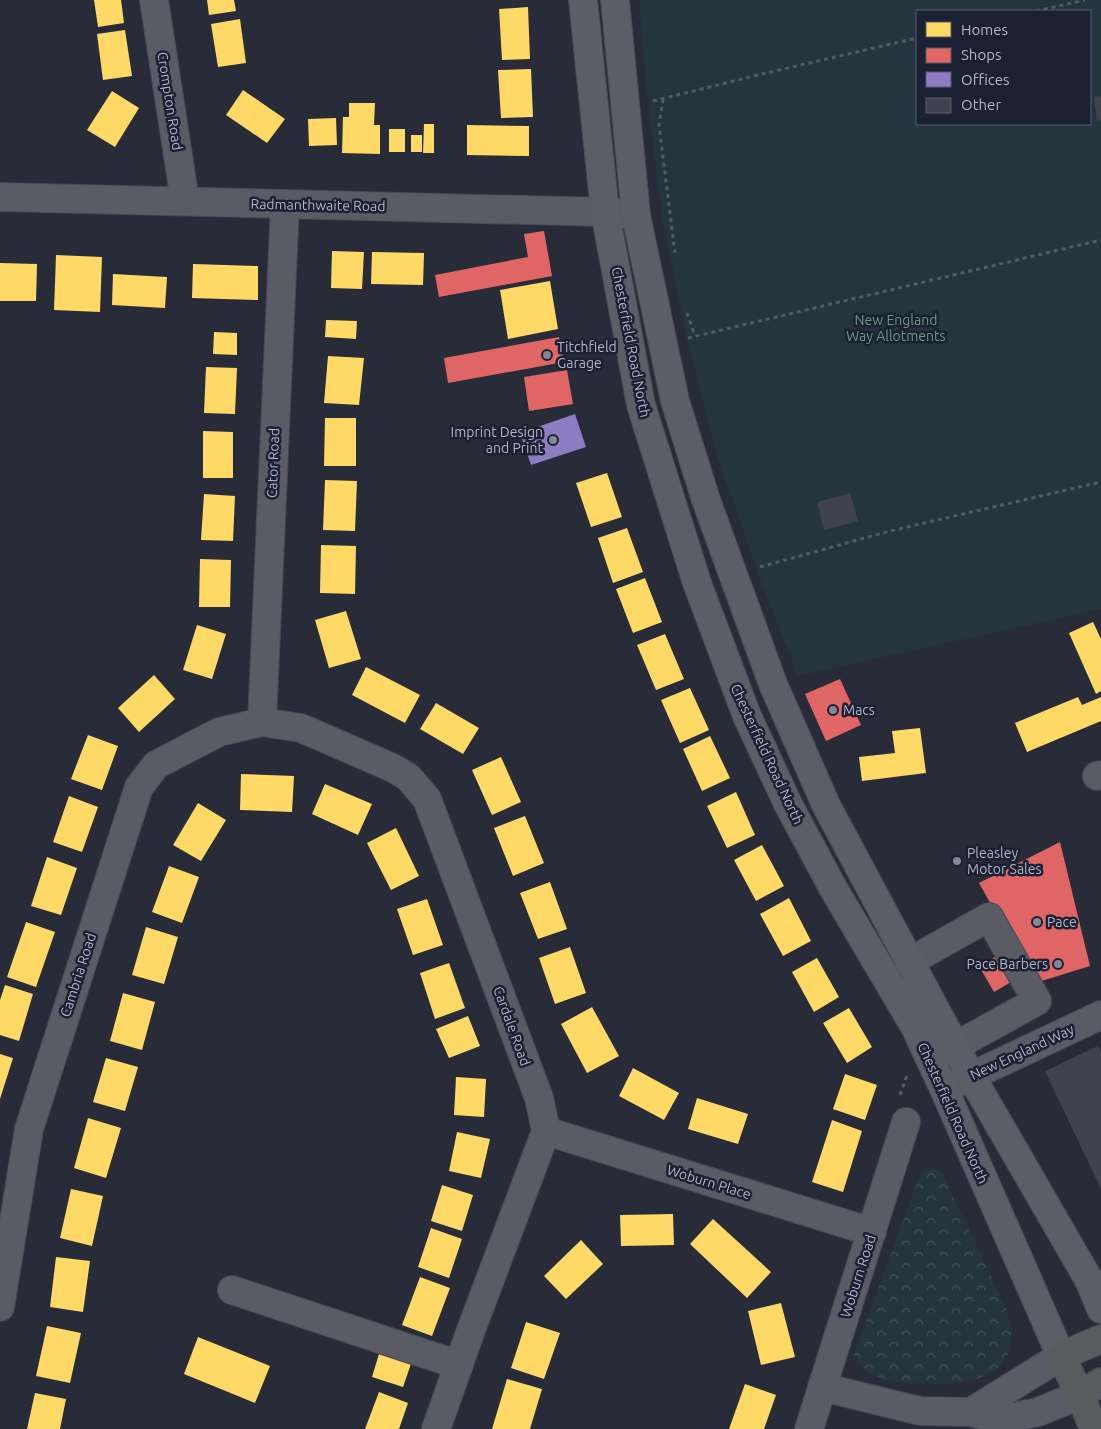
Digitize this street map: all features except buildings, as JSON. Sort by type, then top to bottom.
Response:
[{"type":"highway","points":[[1061,1356],[1101,1339]]},
{"type":"highway","name":"Chesterfield Road North","points":[[1061,1356],[1090,1389],[1094,1429]]},
{"type":"main road","name":"Chesterfield Road North","points":[[583,0],[605,212],[641,405],[697,583],[747,716],[788,804],[833,888],[915,1027],[1061,1356]]},
{"type":"main road","name":"Chesterfield Road North","points":[[615,0],[636,216],[675,401],[706,500],[773,684],[826,805],[971,1076],[1089,1280],[1101,1309]]},
{"type":"street","name":"Crompton Road","points":[[154,0],[186,201]]},
{"type":"street","name":"Radmanthwaite Road","points":[[0,197],[605,212],[636,216]]},
{"type":"street","name":"Cator Road","points":[[262,722],[284,204]]},
{"type":"street","name":"Cardale Road","points":[[262,722],[302,728],[393,768],[408,777],[427,799],[539,1098],[546,1131]]},
{"type":"street","name":"Cambria Road","points":[[0,1307],[29,1129],[139,787],[156,765],[203,740],[219,732],[262,722]]},
{"type":"street","points":[[909,962],[989,917],[1037,1001],[930,1060]]},
{"type":"street","name":"New England Way","points":[[944,1089],[1101,1015]]},
{"type":"street","name":"Woburn Road","points":[[809,1429],[906,1122]]},
{"type":"street","points":[[436,1429],[546,1131]]},
{"type":"street","name":"Woburn Place","points":[[546,1131],[872,1232]]},
{"type":"street","points":[[232,1290],[459,1365]]},
{"type":"street","points":[[971,1412],[1061,1356]]},
{"type":"street","points":[[822,1387],[920,1412],[971,1412],[998,1420],[1038,1412],[1090,1389]]},
{"type":"path","points":[[1040,10],[1085,0]]},
{"type":"path","points":[[626,108],[916,38]]},
{"type":"path","points":[[663,99],[658,125],[675,258]]},
{"type":"path","points":[[663,345],[1101,240]]},
{"type":"path","points":[[686,306],[695,336]]},
{"type":"path","points":[[733,575],[890,530],[1101,482]]},
{"type":"green space","name":"New England Way Allotments","points":[[639,0],[1101,0],[1101,609],[798,676],[760,579],[718,458],[687,338],[662,216],[648,102]]},
{"type":"green space","points":[[934,1169],[942,1173],[1007,1310],[1012,1330],[1010,1350],[1000,1367],[978,1379],[947,1384],[902,1383],[873,1376],[861,1366],[854,1355],[921,1172]]},
{"type":"place","name":"Titchfield Garage","points":[[547,355]]},
{"type":"place","name":"Imprint Design and Print","points":[[553,440]]},
{"type":"place","name":"Macs","points":[[833,710]]},
{"type":"place","name":"Pleasley Motor Sales","points":[[957,861]]},
{"type":"place","name":"Pace","points":[[1037,922]]},
{"type":"place","name":"Pace Barbers","points":[[1058,964]]}]
